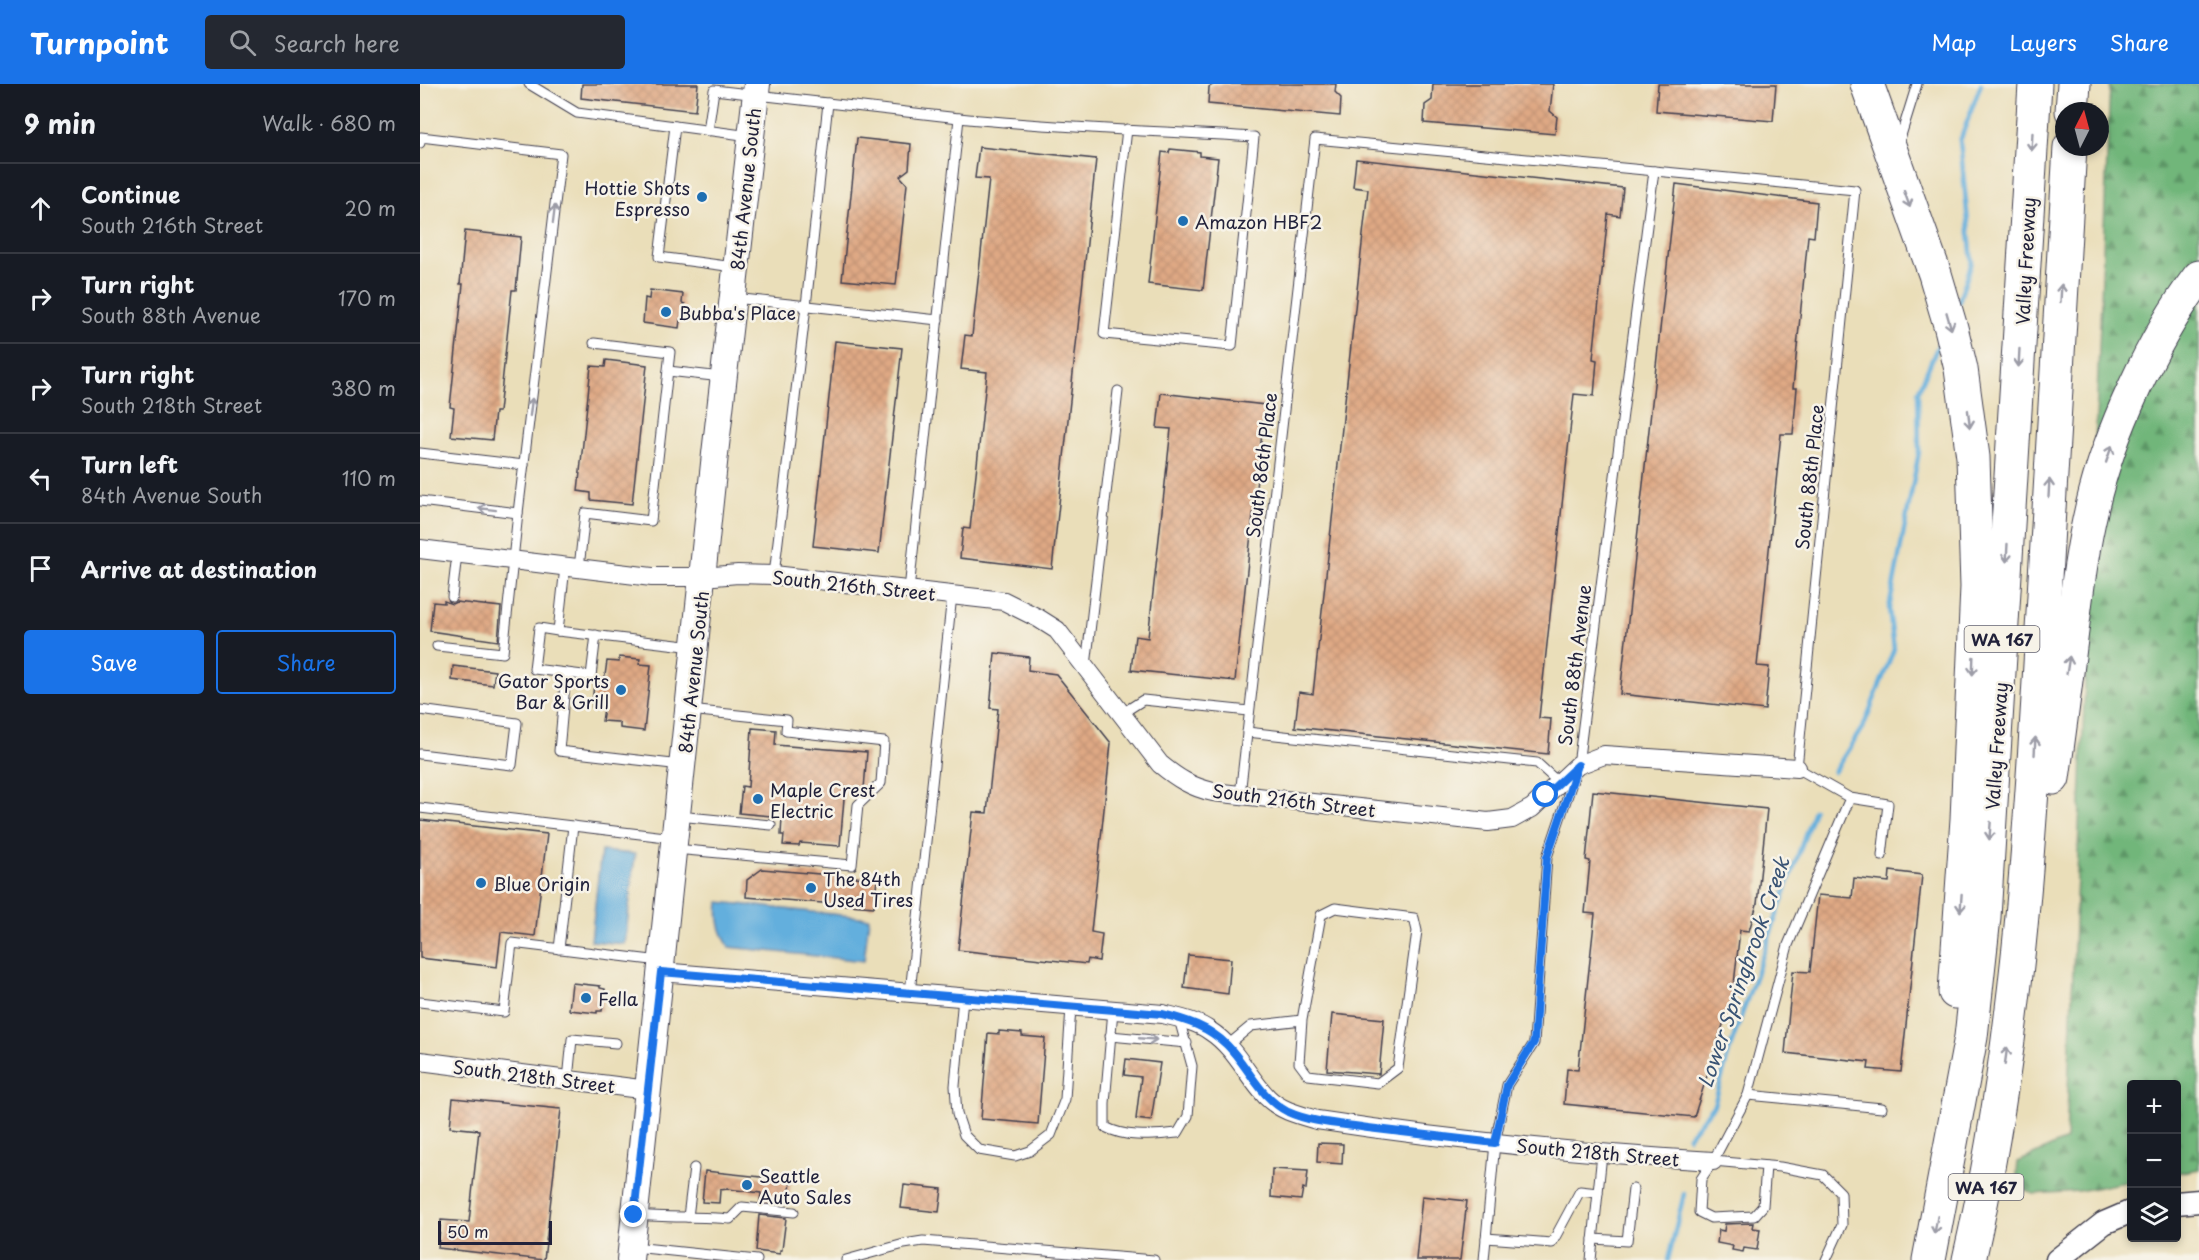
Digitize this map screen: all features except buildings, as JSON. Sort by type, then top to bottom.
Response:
[{"type":"highway","points":[[1867,84],[1935,274],[1961,369],[1973,457],[1977,586],[1967,819],[1946,1081],[1942,1190]]},
{"type":"highway","name":"Valley Freeway","points":[[1929,1260],[1971,1037],[1984,917],[2036,84]]},
{"type":"highway","points":[[2072,102],[2073,84]]},
{"type":"highway","name":"Valley Freeway","points":[[1969,1260],[1985,1191],[1998,1114],[2020,951],[2034,765],[2069,156]]},
{"type":"highway","points":[[2020,951],[2044,845],[2076,600],[2092,506],[2114,438],[2135,389],[2172,317],[2199,277]]},
{"type":"main road","name":"84th Avenue South","points":[[630,1253],[756,89]]},
{"type":"street","name":"South 216th Street","points":[[420,549],[652,577],[704,577],[738,574],[774,576],[1004,601],[1057,630],[1160,764],[1178,779],[1194,788],[1488,822],[1512,819],[1532,808],[1578,765],[1604,754],[1797,768]]},
{"type":"street","name":"South 218th Street","points":[[661,966],[910,993],[1162,1014],[1210,1030],[1228,1046],[1268,1097],[1288,1112],[1317,1120],[1495,1143],[1602,1154],[1713,1161]]},
{"type":"street","name":"South 218th Street","points":[[420,1061],[648,1090]]},
{"type":"street","points":[[2181,1203],[2199,1201]]},
{"type":"street","points":[[2057,1260],[2104,1223],[2127,1213]]},
{"type":"lane","points":[[529,84],[577,113],[751,136]]},
{"type":"lane","points":[[1893,159],[1917,84]]},
{"type":"lane","points":[[708,131],[714,90],[756,89],[828,103],[959,118],[1099,129],[1127,129],[1254,137],[1232,346],[1104,334],[1127,129]]},
{"type":"lane","points":[[774,576],[828,103]]},
{"type":"lane","points":[[909,590],[959,118]]},
{"type":"lane","points":[[675,126],[659,258],[737,267]]},
{"type":"lane","points":[[420,143],[421,137],[561,154],[503,653],[437,646]]},
{"type":"lane","name":"South 86th Place","points":[[1240,795],[1315,138],[1654,171]]},
{"type":"lane","name":"South 88th Place","points":[[1654,171],[1855,190],[1797,768]]},
{"type":"lane","name":"South 88th Avenue","points":[[1484,1260],[1495,1143],[1507,1085],[1534,1042],[1547,857],[1578,765],[1654,171]]},
{"type":"lane","points":[[734,298],[938,320]]},
{"type":"lane","points":[[558,631],[585,513],[651,521],[670,352],[594,344]]},
{"type":"lane","points":[[668,371],[724,378]]},
{"type":"lane","points":[[1086,668],[1118,392]]},
{"type":"lane","points":[[420,453],[524,465]]},
{"type":"lane","points":[[420,501],[518,513]]},
{"type":"lane","points":[[452,597],[457,554]]},
{"type":"lane","points":[[910,993],[952,595]]},
{"type":"lane","points":[[596,635],[591,676],[534,669],[539,628],[696,647]]},
{"type":"lane","points":[[566,673],[559,751],[683,765]]},
{"type":"lane","points":[[1121,714],[1143,700],[1249,711]]},
{"type":"lane","points":[[420,710],[517,723],[512,765],[420,754]]},
{"type":"lane","points":[[420,808],[573,826],[676,834],[852,865],[858,805],[881,783],[884,742],[786,731],[787,720],[689,710]]},
{"type":"lane","points":[[1247,732],[1537,763],[1559,783]]},
{"type":"lane","points":[[1797,768],[1850,798],[1888,804],[1882,856]]},
{"type":"lane","points":[[1766,1166],[1763,1206],[1754,1216],[1711,1218],[1699,1212],[1701,1179],[1748,1095],[1788,945],[1850,798]]},
{"type":"lane","points":[[676,834],[771,825]]},
{"type":"lane","points":[[559,949],[573,826]]},
{"type":"lane","points":[[1335,908],[1414,918],[1417,931],[1398,1068],[1378,1083],[1308,1075],[1299,1063],[1302,1020],[1321,915],[1335,908]]},
{"type":"lane","points":[[420,1002],[504,1012],[512,943],[661,966]]},
{"type":"lane","points":[[963,997],[955,1086],[957,1114],[964,1135],[979,1150],[1015,1156],[1030,1151],[1051,1135],[1065,1099],[1071,1007]]},
{"type":"lane","points":[[1113,1010],[1105,1127],[1117,1133],[1147,1136],[1178,1132],[1188,1116],[1192,1066],[1179,1018]]},
{"type":"lane","points":[[1228,1046],[1251,1026],[1302,1020]]},
{"type":"lane","points":[[1110,1036],[1187,1043]]},
{"type":"lane","points":[[568,1080],[572,1039],[616,1043]]},
{"type":"lane","points":[[1748,1095],[1882,1108]]},
{"type":"lane","points":[[1591,1260],[1602,1154]]},
{"type":"lane","points":[[1713,1161],[1823,1175],[1841,1192],[1842,1225],[1826,1260]]},
{"type":"lane","points":[[688,1217],[694,1168]]},
{"type":"lane","points":[[1593,1239],[1627,1241],[1633,1189]]},
{"type":"lane","points":[[1486,1238],[1552,1243],[1580,1191],[1598,1193]]},
{"type":"lane","points":[[634,1215],[730,1219],[742,1207],[794,1212]]},
{"type":"lane","points":[[846,1260],[923,1241],[1154,1260]]},
{"type":"lane","points":[[630,1253],[758,1260]]},
{"type":"green space","points":[[2110,84],[2199,84],[2199,1169],[2181,1172],[2181,1080],[2127,1080],[2127,1182],[2079,1191],[2033,1194],[2016,1184],[2018,1162],[2066,1140],[2107,156],[2109,156]]},
{"type":"water","points":[[601,851],[635,854],[625,944],[591,941]]},
{"type":"water","points":[[719,902],[869,918],[864,961],[729,947],[720,926]]},
{"type":"waterway","name":"Lower Springbrook Creek","points":[[1958,304],[1972,262],[1960,141],[1981,84]]},
{"type":"waterway","name":"Lower Springbrook Creek","points":[[1834,772],[1864,725],[1894,649],[1889,609],[1919,452],[1918,392],[1940,341]]},
{"type":"waterway","name":"Lower Springbrook Creek","points":[[1688,1137],[1714,1105],[1731,1045],[1814,810]]},
{"type":"waterway","name":"Lower Springbrook Creek","points":[[1668,1260],[1684,1194]]},
{"type":"place","name":"Hottie Shots Espresso","points":[[702,197]]},
{"type":"place","name":"Amazon HBF2","points":[[1183,221]]},
{"type":"place","name":"Bubba's Place","points":[[666,312]]},
{"type":"place","name":"Gator Sports Bar & Grill","points":[[621,690]]},
{"type":"place","name":"Maple Crest Electric","points":[[758,799]]},
{"type":"place","name":"Blue Origin","points":[[481,883]]},
{"type":"place","name":"The 84th Used Tires","points":[[811,888]]},
{"type":"place","name":"Fella","points":[[586,998]]},
{"type":"place","name":"Seattle Auto Sales","points":[[747,1185]]},
{"type":"route","points":[[634,1215],[661,972],[1162,1014],[1188,1020],[1210,1030],[1228,1046],[1268,1097],[1288,1112],[1349,1125],[1495,1143],[1507,1085],[1534,1042],[1547,857],[1578,765],[1546,795]]}]
